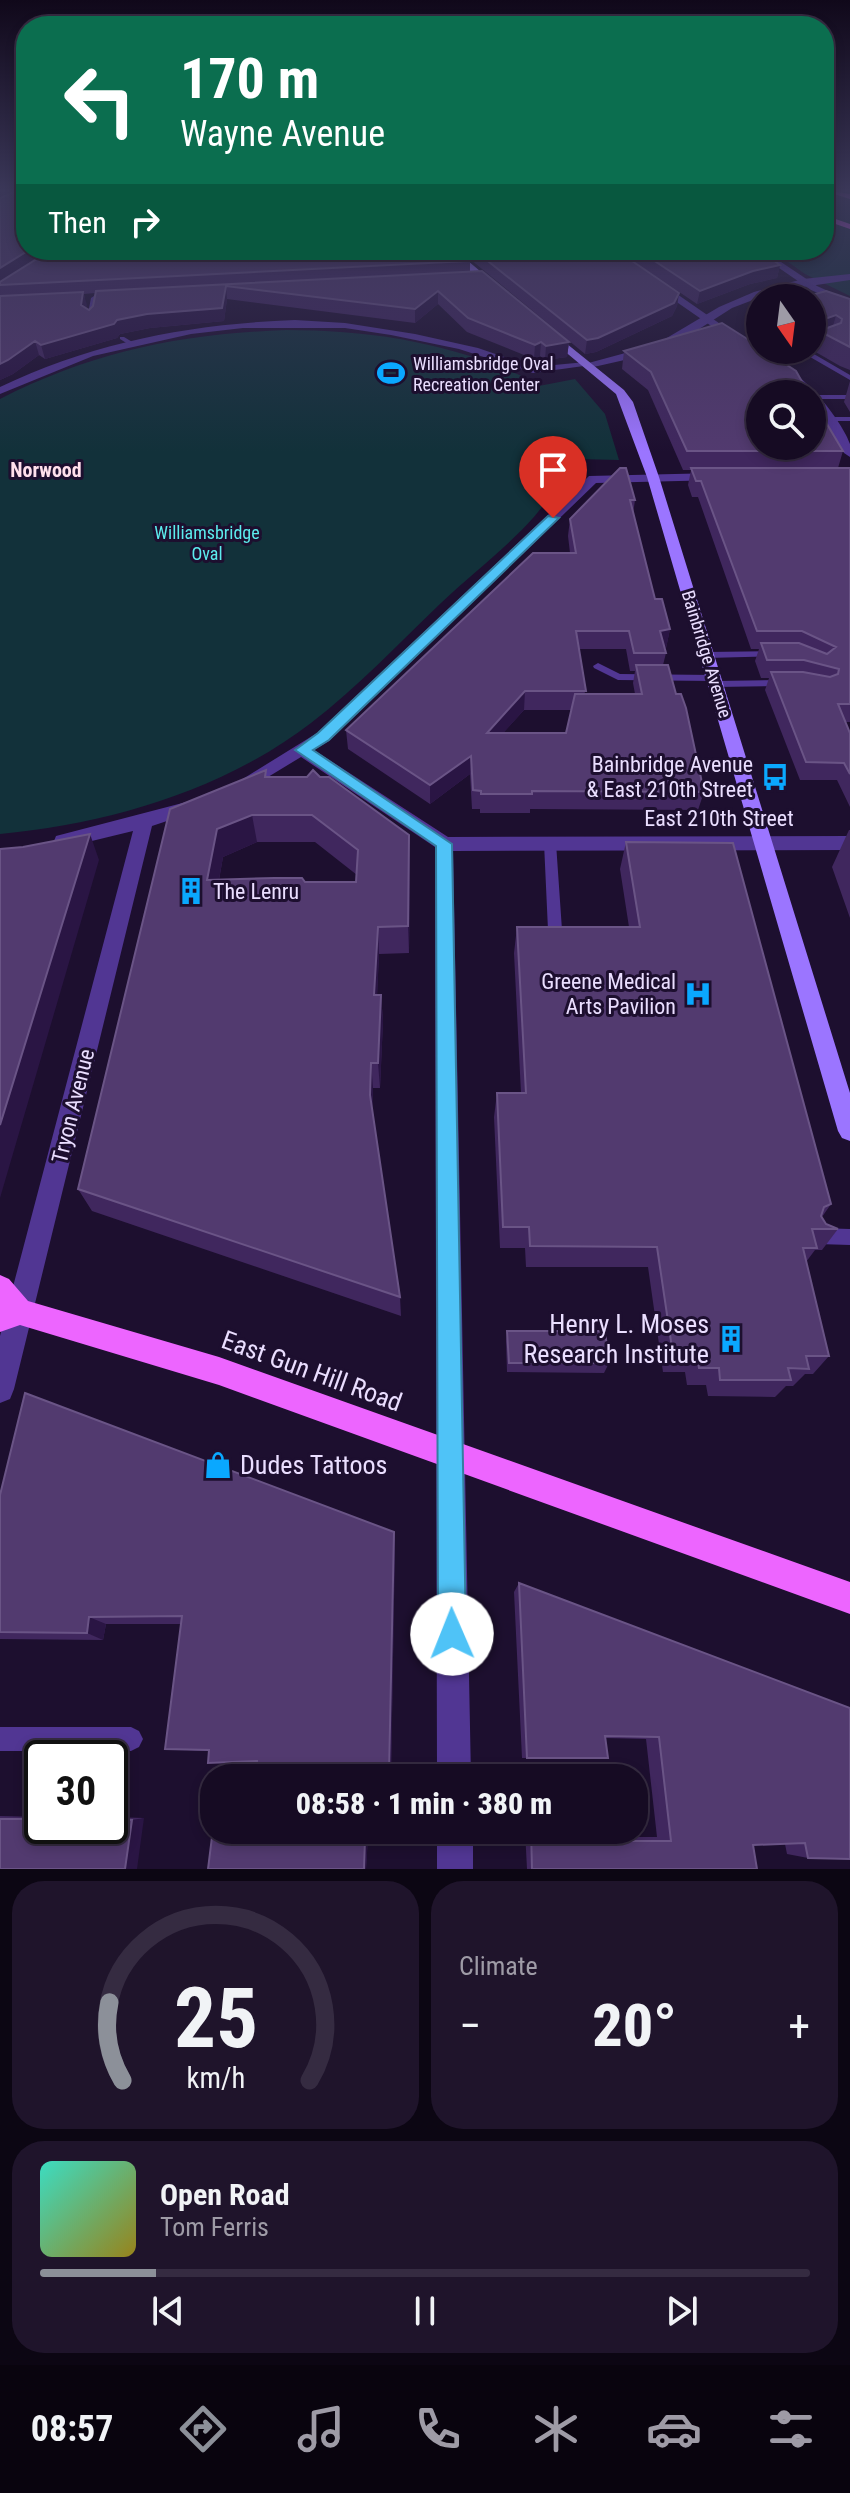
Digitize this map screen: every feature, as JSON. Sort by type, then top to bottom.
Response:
[{"type":"main road","points":[[483,278],[501,293]]},
{"type":"main road","name":"Bainbridge Avenue","points":[[534,321],[620,392],[627,402],[653,477],[850,1131]]},
{"type":"main road","points":[[0,1288],[10,1316]]},
{"type":"main road","name":"East Gun Hill Road","points":[[10,1316],[219,1371],[850,1598]]},
{"type":"street","points":[[466,279],[479,278]]},
{"type":"street","points":[[648,278],[746,345]]},
{"type":"street","points":[[798,278],[850,304]]},
{"type":"street","points":[[0,391],[56,365],[126,341],[246,326],[352,327],[462,347],[525,369],[586,365],[653,349],[746,298],[804,282],[839,278]]},
{"type":"street","points":[[78,299],[108,297]]},
{"type":"street","points":[[773,364],[797,380]]},
{"type":"street","points":[[826,414],[850,453]]},
{"type":"street","points":[[229,791],[323,737],[593,479],[724,477]]},
{"type":"street","points":[[302,750],[444,844],[454,1764]]},
{"type":"street","points":[[51,843],[144,822],[205,801]]},
{"type":"street","name":"Tryon Avenue","points":[[0,1389],[10,1316],[144,822]]},
{"type":"street","name":"East 210th Street","points":[[444,844],[850,843]]},
{"type":"street","points":[[455,1844],[455,1869]]},
{"type":"lane","points":[[90,319],[94,298]]},
{"type":"lane","points":[[826,364],[850,378]]},
{"type":"lane","points":[[826,397],[850,397]]},
{"type":"lane","points":[[829,419],[850,419]]},
{"type":"lane","points":[[707,655],[784,654]]},
{"type":"lane","points":[[598,666],[618,677],[797,684]]},
{"type":"lane","points":[[550,843],[555,930]]},
{"type":"lane","points":[[818,1236],[850,1237]]},
{"type":"lane","points":[[0,1739],[131,1739]]},
{"type":"green space","points":[[814,278],[850,278],[850,296]]},
{"type":"green space","name":"Williamsbridge Oval","points":[[286,330],[347,332],[437,347],[524,377],[508,382],[518,390],[575,379],[605,414],[619,460],[577,459],[578,472],[566,472],[545,503],[520,531],[345,695],[277,747],[203,785],[163,800],[82,822],[0,834],[0,399],[70,369],[139,348],[210,336]]},
{"type":"building","points":[[6,278],[133,278],[0,285]]},
{"type":"building","points":[[343,278],[491,278],[569,342],[546,346],[541,342],[535,345],[468,318],[438,291],[415,309],[226,286],[222,308],[147,314],[117,320],[114,324],[41,345],[35,341],[0,364],[0,296],[83,292],[81,305],[89,310],[96,291]]},
{"type":"building","points":[[509,278],[657,278],[679,293],[674,303],[598,338],[587,340]]},
{"type":"building","points":[[681,278],[734,278],[700,291]]},
{"type":"building","points":[[826,291],[850,299],[850,347],[826,335],[826,328],[841,323],[842,319],[836,315],[826,318]]},
{"type":"building","points":[[722,323],[746,338],[746,364],[785,364],[796,371],[801,380],[746,380],[746,451],[687,451],[651,372],[624,351]]},
{"type":"building","points":[[826,422],[843,451],[826,451]]},
{"type":"building","points":[[620,468],[626,468],[635,500],[630,500],[655,599],[662,599],[670,629],[660,631],[666,653],[634,653],[629,631],[576,631],[586,691],[525,691],[487,733],[566,733],[575,694],[642,694],[636,665],[668,665],[676,694],[681,694],[686,708],[704,792],[532,791],[532,794],[481,794],[481,791],[473,790],[471,756],[430,785],[346,730],[533,553],[576,553],[570,519]]},
{"type":"building","points":[[691,468],[850,468],[850,704],[838,704],[850,733],[850,774],[844,763],[806,762],[771,672],[803,672],[830,677],[838,674],[839,669],[804,660],[767,660],[761,643],[799,643],[827,654],[836,647],[802,631],[757,631],[701,481],[696,481]]},
{"type":"building","points":[[266,770],[265,777],[307,777],[313,770],[320,777],[329,777],[409,835],[408,926],[378,927],[374,995],[381,995],[378,1063],[371,1063],[370,1095],[400,1297],[78,1189],[170,809]],"holes":[[[252,815],[312,815],[358,850],[356,882],[305,882],[302,878],[207,880],[217,829]]]},
{"type":"building","points":[[90,834],[0,1125],[0,849]]},
{"type":"building","points":[[626,842],[733,843],[831,1204],[824,1207],[821,1216],[826,1224],[838,1229],[812,1229],[817,1248],[803,1248],[829,1356],[806,1356],[809,1369],[788,1368],[791,1380],[720,1380],[719,1368],[699,1368],[697,1355],[673,1355],[657,1247],[530,1246],[529,1227],[503,1227],[497,1093],[526,1093],[517,927],[640,927]]},
{"type":"building","points":[[507,1331],[605,1331],[609,1363],[509,1363]]},
{"type":"building","points":[[25,1393],[394,1532],[389,1764],[208,1763],[209,1750],[165,1749],[182,1616],[89,1617],[87,1633],[0,1632],[0,1495]]},
{"type":"building","points":[[519,1583],[850,1708],[850,1859],[808,1858],[805,1843],[753,1845],[757,1869],[532,1869],[531,1844],[648,1844],[648,1841],[671,1841],[659,1737],[605,1736],[608,1758],[527,1758]]},
{"type":"building","points":[[0,1819],[24,1819],[24,1844],[128,1844],[128,1820],[132,1820],[125,1869],[0,1869]]},
{"type":"building","points":[[211,1844],[365,1844],[364,1869],[208,1869]]},
{"type":"place","name":"Williamsbridge Oval Recreation Center","points":[[391,373]]},
{"type":"place","name":"Bainbridge Avenue & East 210th Street","points":[[775,777]]},
{"type":"place","name":"The Lenru","points":[[191,891]]},
{"type":"place","name":"Greene Medical Arts Pavilion","points":[[698,994]]},
{"type":"place","name":"Henry L. Moses Research Institute","points":[[731,1339]]},
{"type":"place","name":"Dudes Tattoos","points":[[218,1465]]},
{"type":"district","name":"Norwood","points":[[46,470]]},
{"type":"route","points":[[452,1634],[444,844],[302,750],[323,737],[553,518]]}]
